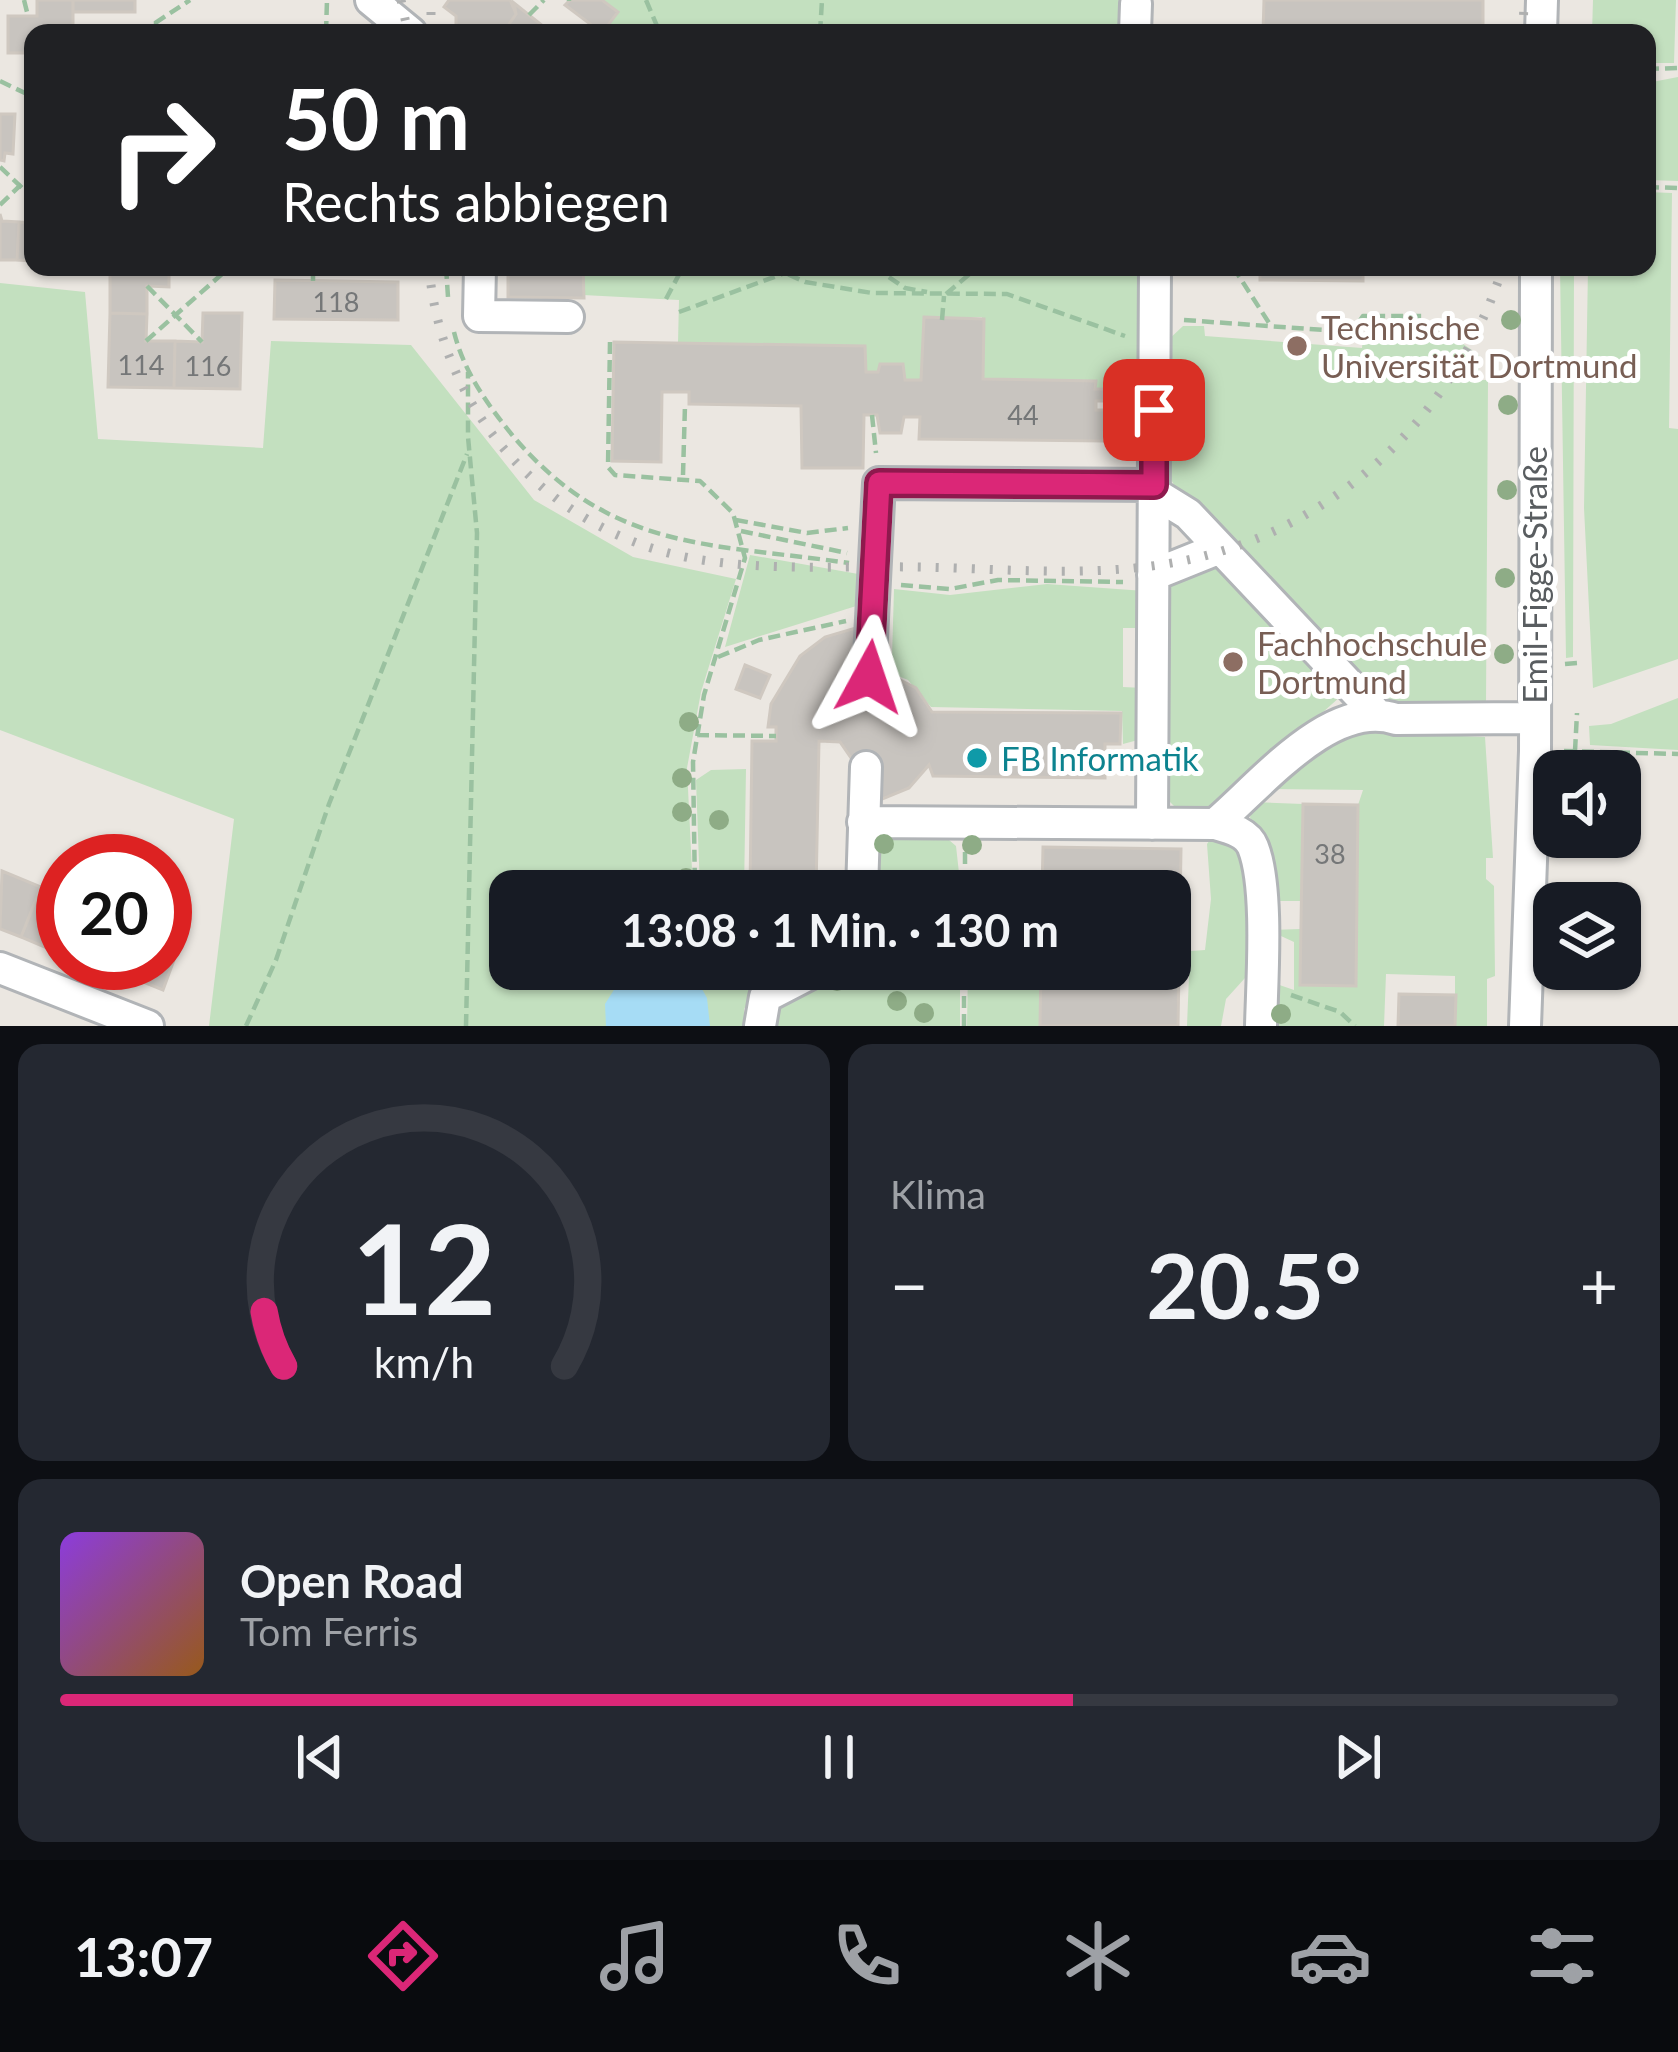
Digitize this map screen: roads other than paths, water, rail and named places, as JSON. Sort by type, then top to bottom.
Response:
[{"type":"street","points":[[370,0],[400,24]]},
{"type":"street","points":[[480,276],[479,316],[568,317]]},
{"type":"street","points":[[1152,824],[1155,276]]},
{"type":"street","name":"Emil-Figge-Straße","points":[[1525,1026],[1534,718],[1536,276]]},
{"type":"street","points":[[869,677],[874,615],[884,570],[877,525],[879,483],[1154,489],[1188,514],[1375,712],[1396,719],[1534,718]]},
{"type":"street","points":[[1153,579],[1220,548]]},
{"type":"street","points":[[1215,824],[1336,720],[1375,712]]},
{"type":"street","points":[[862,870],[866,767]]},
{"type":"street","points":[[863,822],[1215,824],[1239,831],[1253,846],[1261,1026]]},
{"type":"street","points":[[0,968],[148,1026]]},
{"type":"street","points":[[760,1026],[765,997],[778,990]]},
{"type":"water","points":[[614,990],[703,990],[710,1026],[606,1026],[605,1004]]},
{"type":"railway","points":[[401,0],[406,24]]},
{"type":"railway","points":[[431,0],[431,24]]},
{"type":"railway","points":[[1523,24],[1524,0]]},
{"type":"railway","points":[[430,276],[438,321],[455,371],[481,417],[513,459],[551,494],[595,524],[643,545],[723,563],[1067,571],[1129,569],[1219,552],[1275,531],[1327,502],[1374,466],[1415,424],[1451,376],[1481,324],[1500,276]]},
{"type":"place","name":"Technische Universität Dortmund","points":[[1297,346]]},
{"type":"place","name":"Fachhochschule Dortmund","points":[[1233,662]]},
{"type":"place","name":"FB Informatik","points":[[977,758]]}]
